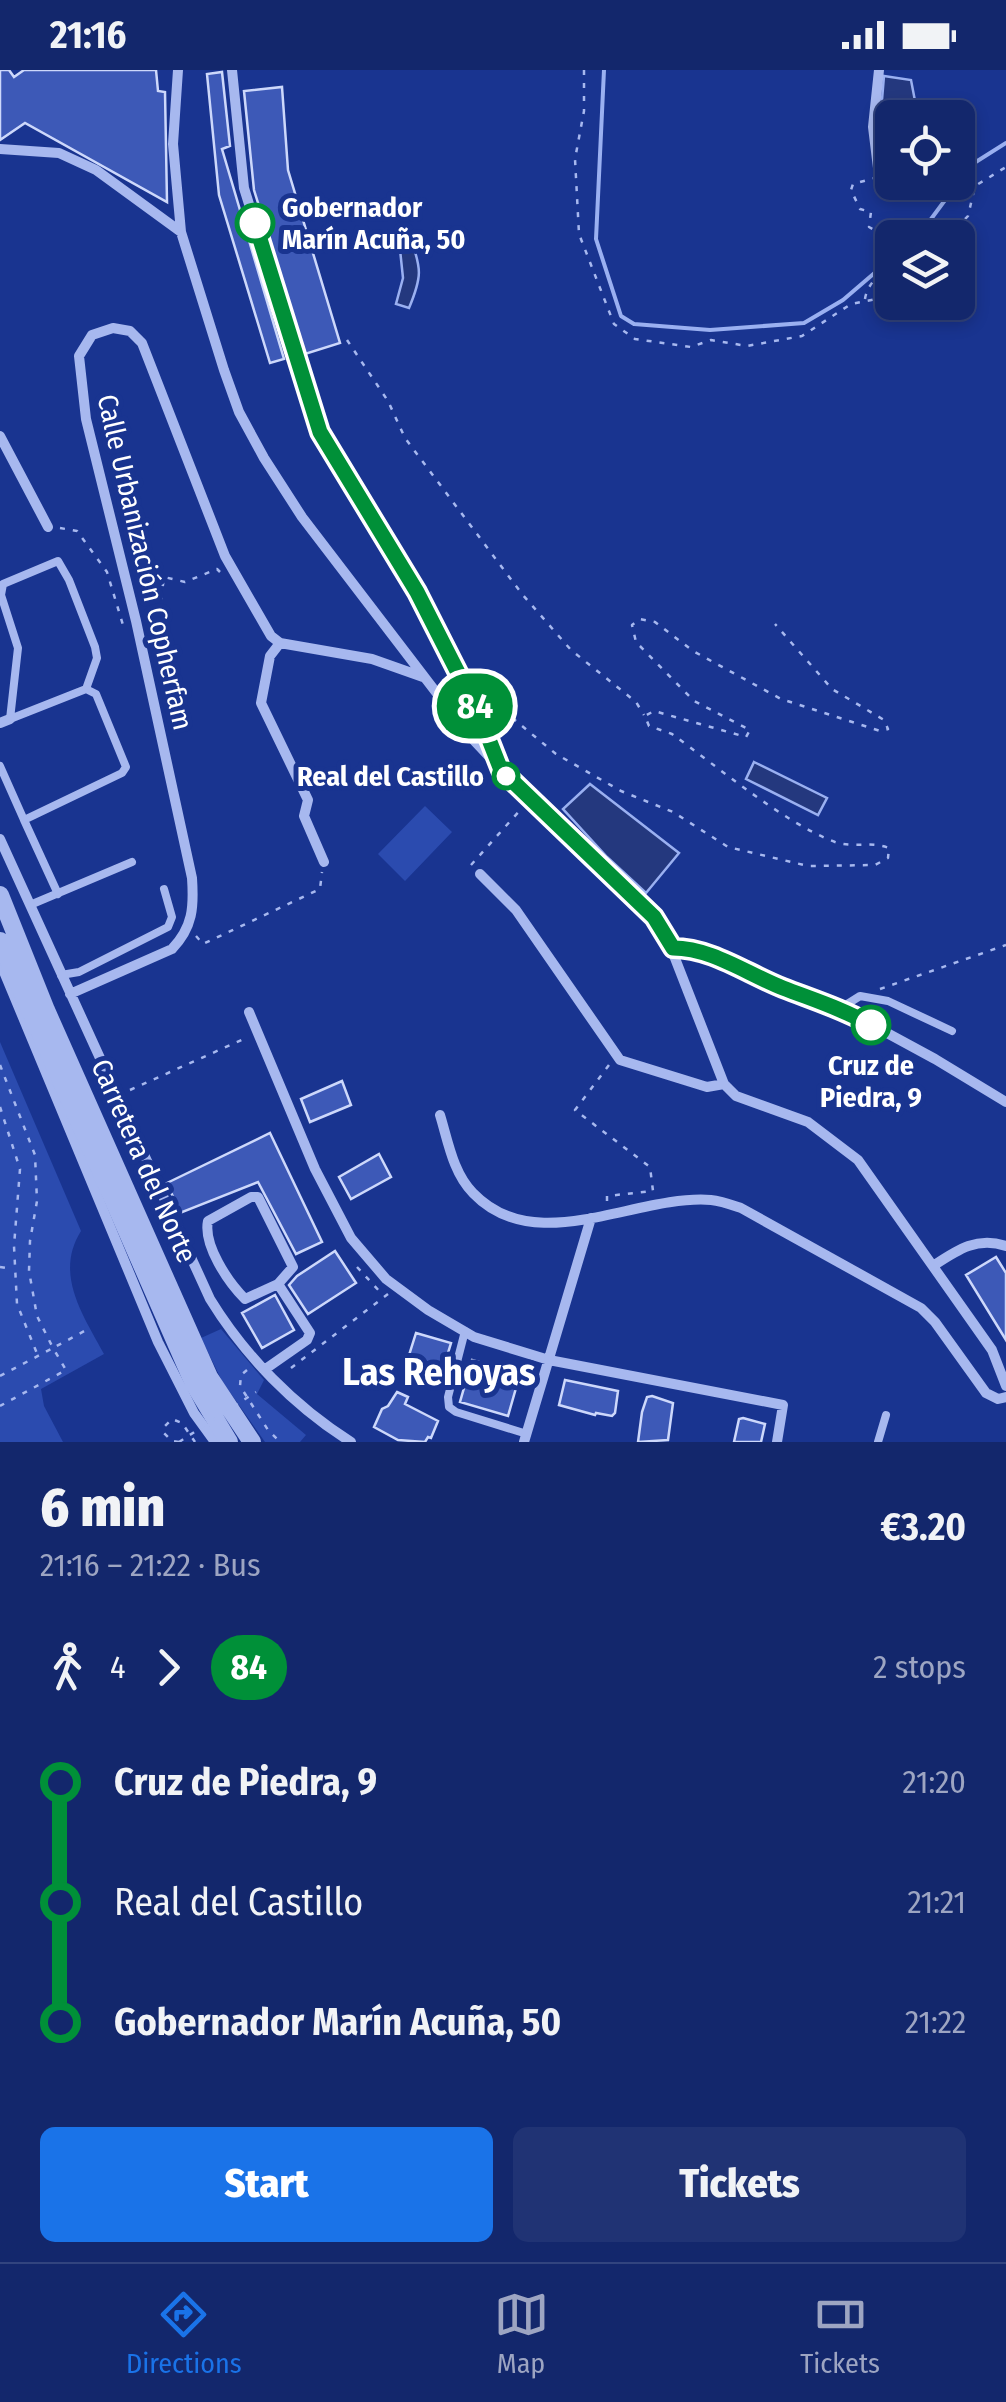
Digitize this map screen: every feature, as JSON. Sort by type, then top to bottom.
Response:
[{"type":"street","points":[[178,70],[173,144],[182,232],[239,412],[264,458],[302,517],[424,677],[501,770],[654,917],[673,948],[724,1084],[736,1096],[808,1122],[858,1160],[992,1350],[1006,1386]]},
{"type":"street","points":[[232,70],[244,188],[320,432],[417,592],[501,770]]},
{"type":"street","points":[[876,100],[879,70]]},
{"type":"street","points":[[875,109],[875,144]]},
{"type":"street","points":[[0,149],[59,153],[96,170],[182,232]]},
{"type":"street","name":"Calle Urbanización Copherfam","points":[[188,928],[194,911],[192,878],[136,620],[86,419],[79,356],[92,335],[113,328],[130,331],[142,343],[226,556],[271,636],[280,644]]},
{"type":"street","points":[[0,436],[48,527]]},
{"type":"street","points":[[324,862],[304,816],[308,800],[262,704],[270,656],[280,644],[372,659],[424,677]]},
{"type":"street","points":[[0,839],[210,1299],[260,1371],[351,1442]]},
{"type":"street","points":[[480,874],[516,910],[620,1060],[707,1087],[724,1084]]},
{"type":"street","name":"Carretera del Norte","points":[[0,895],[46,1010],[209,1377],[252,1442]]},
{"type":"street","points":[[70,994],[172,949],[188,928]]},
{"type":"street","name":"Carretera del Norte","points":[[0,941],[194,1384],[229,1442]]},
{"type":"street","points":[[673,948],[695,948],[783,988],[841,1008],[935,1058],[1006,1102]]},
{"type":"street","points":[[0,962],[158,1342],[194,1414],[216,1442]]},
{"type":"street","points":[[250,1012],[315,1169],[351,1238],[386,1279],[465,1331],[549,1360],[783,1406],[777,1442]]},
{"type":"street","points":[[440,1115],[455,1165],[471,1192],[496,1212],[543,1224],[688,1200],[714,1200],[742,1208],[921,1308],[986,1393],[998,1399],[1006,1397]]},
{"type":"street","points":[[251,1197],[258,1198],[293,1266],[278,1284],[245,1299],[236,1290],[208,1238],[208,1221],[251,1197]]},
{"type":"street","points":[[526,1438],[591,1218]]},
{"type":"street","points":[[933,1266],[960,1248],[982,1241],[1006,1246]]},
{"type":"street","points":[[260,1371],[306,1340],[310,1333],[278,1284]]},
{"type":"lane","points":[[5,720],[18,648],[1,595],[3,584],[58,561],[95,647],[97,658],[86,689]]},
{"type":"lane","points":[[5,720],[86,689],[96,694],[126,767],[122,773],[24,820]]},
{"type":"lane","points":[[0,766],[58,894]]},
{"type":"lane","points":[[30,905],[132,862]]},
{"type":"lane","points":[[61,975],[79,972],[168,928],[172,918],[164,890]]},
{"type":"lane","points":[[841,1008],[860,996],[888,1001],[952,1031]]},
{"type":"lane","points":[[465,1331],[449,1406],[526,1438]]},
{"type":"lane","points":[[878,1442],[886,1416]]},
{"type":"path","points":[[584,70],[584,110],[575,159],[579,234],[614,324],[634,339],[691,347],[711,340],[746,346],[802,336],[851,304],[875,300]]},
{"type":"path","points":[[964,220],[975,186],[1006,167]]},
{"type":"path","points":[[865,302],[867,288],[880,272],[881,246],[878,232],[870,226],[871,212],[860,209],[851,190],[853,184],[875,178]]},
{"type":"path","points":[[347,340],[388,402],[405,438],[522,594],[571,650],[636,702],[649,726],[672,734],[804,828],[840,844],[877,843],[889,848],[888,858],[875,865],[808,866],[728,847],[673,812],[621,791],[556,754],[483,693],[466,689]]},
{"type":"path","points":[[48,527],[77,530],[108,572],[123,625],[144,619],[161,659],[165,652],[152,608],[160,608],[164,578],[185,582],[217,569],[244,598],[249,595]]},
{"type":"path","points":[[645,716],[654,711],[746,737],[750,730],[694,701],[636,642],[632,626],[640,620],[654,622],[693,651],[781,699],[880,732],[888,729],[884,720],[832,690],[775,624]]},
{"type":"path","points":[[480,874],[470,864],[530,800]]},
{"type":"path","points":[[188,928],[203,944],[320,889],[324,862]]},
{"type":"path","points":[[860,996],[1006,944]]},
{"type":"path","points":[[116,1096],[247,1037]]},
{"type":"path","points":[[608,1212],[607,1196],[653,1191],[650,1168],[575,1110],[608,1066],[620,1060]]},
{"type":"path","points":[[0,1065],[35,1155],[38,1176],[30,1271],[37,1316],[66,1370],[0,1406]]},
{"type":"path","points":[[0,1107],[20,1170],[14,1269],[17,1304],[38,1356]]},
{"type":"path","points":[[0,1267],[14,1269]]},
{"type":"path","points":[[357,1267],[382,1294]]},
{"type":"path","points":[[293,1368],[389,1293]]},
{"type":"path","points":[[0,1376],[90,1328]]},
{"type":"path","points":[[260,1371],[244,1372],[240,1386],[280,1442]]},
{"type":"path","points":[[195,1442],[188,1432],[182,1423],[178,1420],[172,1419],[164,1427],[168,1438],[178,1442],[189,1435],[200,1429],[256,1392],[260,1386]]},
{"type":"shaded area","points":[[884,76],[911,80],[915,100],[882,100]]},
{"type":"shaded area","points":[[410,237],[419,273],[409,308],[396,304],[403,278],[399,240]]},
{"type":"shaded area","points":[[754,762],[827,798],[818,815],[746,779]]},
{"type":"shaded area","points":[[590,784],[679,853],[646,893],[563,809]]},
{"type":"shaded area","points":[[425,806],[452,832],[405,881],[378,854]]},
{"type":"shaded area","points":[[0,1042],[81,1231],[73,1247],[71,1279],[80,1309],[104,1354],[41,1389],[44,1406],[63,1442],[0,1442]]},
{"type":"shaded area","points":[[221,1329],[264,1380],[257,1394],[306,1435],[300,1442],[265,1442],[222,1381],[201,1338]]},
{"type":"building","points":[[0,70],[9,70],[14,77],[24,70],[156,70],[158,91],[165,92],[167,202],[25,123],[0,140]]},
{"type":"building","points":[[222,72],[230,146],[222,149],[284,359],[270,363],[219,195],[207,74]]},
{"type":"building","points":[[282,87],[288,170],[340,343],[305,354],[254,190],[244,91]]},
{"type":"building","points":[[342,1081],[351,1105],[310,1122],[301,1099]]},
{"type":"building","points":[[270,1133],[322,1242],[296,1254],[258,1182],[180,1213],[167,1183]]},
{"type":"building","points":[[379,1154],[391,1177],[351,1199],[339,1177]]},
{"type":"building","points":[[335,1251],[356,1283],[308,1314],[289,1285]]},
{"type":"building","points":[[996,1257],[1006,1273],[1006,1340],[966,1275]]},
{"type":"building","points":[[275,1295],[294,1330],[262,1348],[242,1313]]},
{"type":"building","points":[[416,1333],[451,1343],[440,1379],[405,1368]]},
{"type":"building","points":[[472,1360],[520,1374],[508,1416],[460,1402]]},
{"type":"building","points":[[565,1380],[618,1391],[615,1413],[595,1415],[559,1405]]},
{"type":"building","points":[[397,1392],[408,1397],[405,1404],[438,1421],[425,1442],[398,1440],[374,1427],[382,1409]]},
{"type":"building","points":[[647,1397],[673,1403],[668,1440],[638,1442],[642,1412]]},
{"type":"building","points":[[739,1419],[765,1424],[761,1442],[734,1442]]},
{"type":"waterway","points":[[604,70],[596,239],[621,316],[634,324],[710,330],[804,323],[843,300],[875,273]]},
{"type":"waterway","points":[[930,220],[971,165],[1006,143]]},
{"type":"bus line","name":"84","points":[[255,223],[320,432],[417,592],[479,714],[501,770],[654,917],[673,948],[695,948],[783,988],[841,1008],[871,1025]]},
{"type":"place","name":"Gobernador Marín Acuña, 50","points":[[255,223]]},
{"type":"place","name":"Real del Castillo","points":[[506,776]]},
{"type":"place","name":"Cruz de Piedra, 9","points":[[871,1025]]},
{"type":"district","name":"Las Rehoyas","points":[[439,1372]]}]
